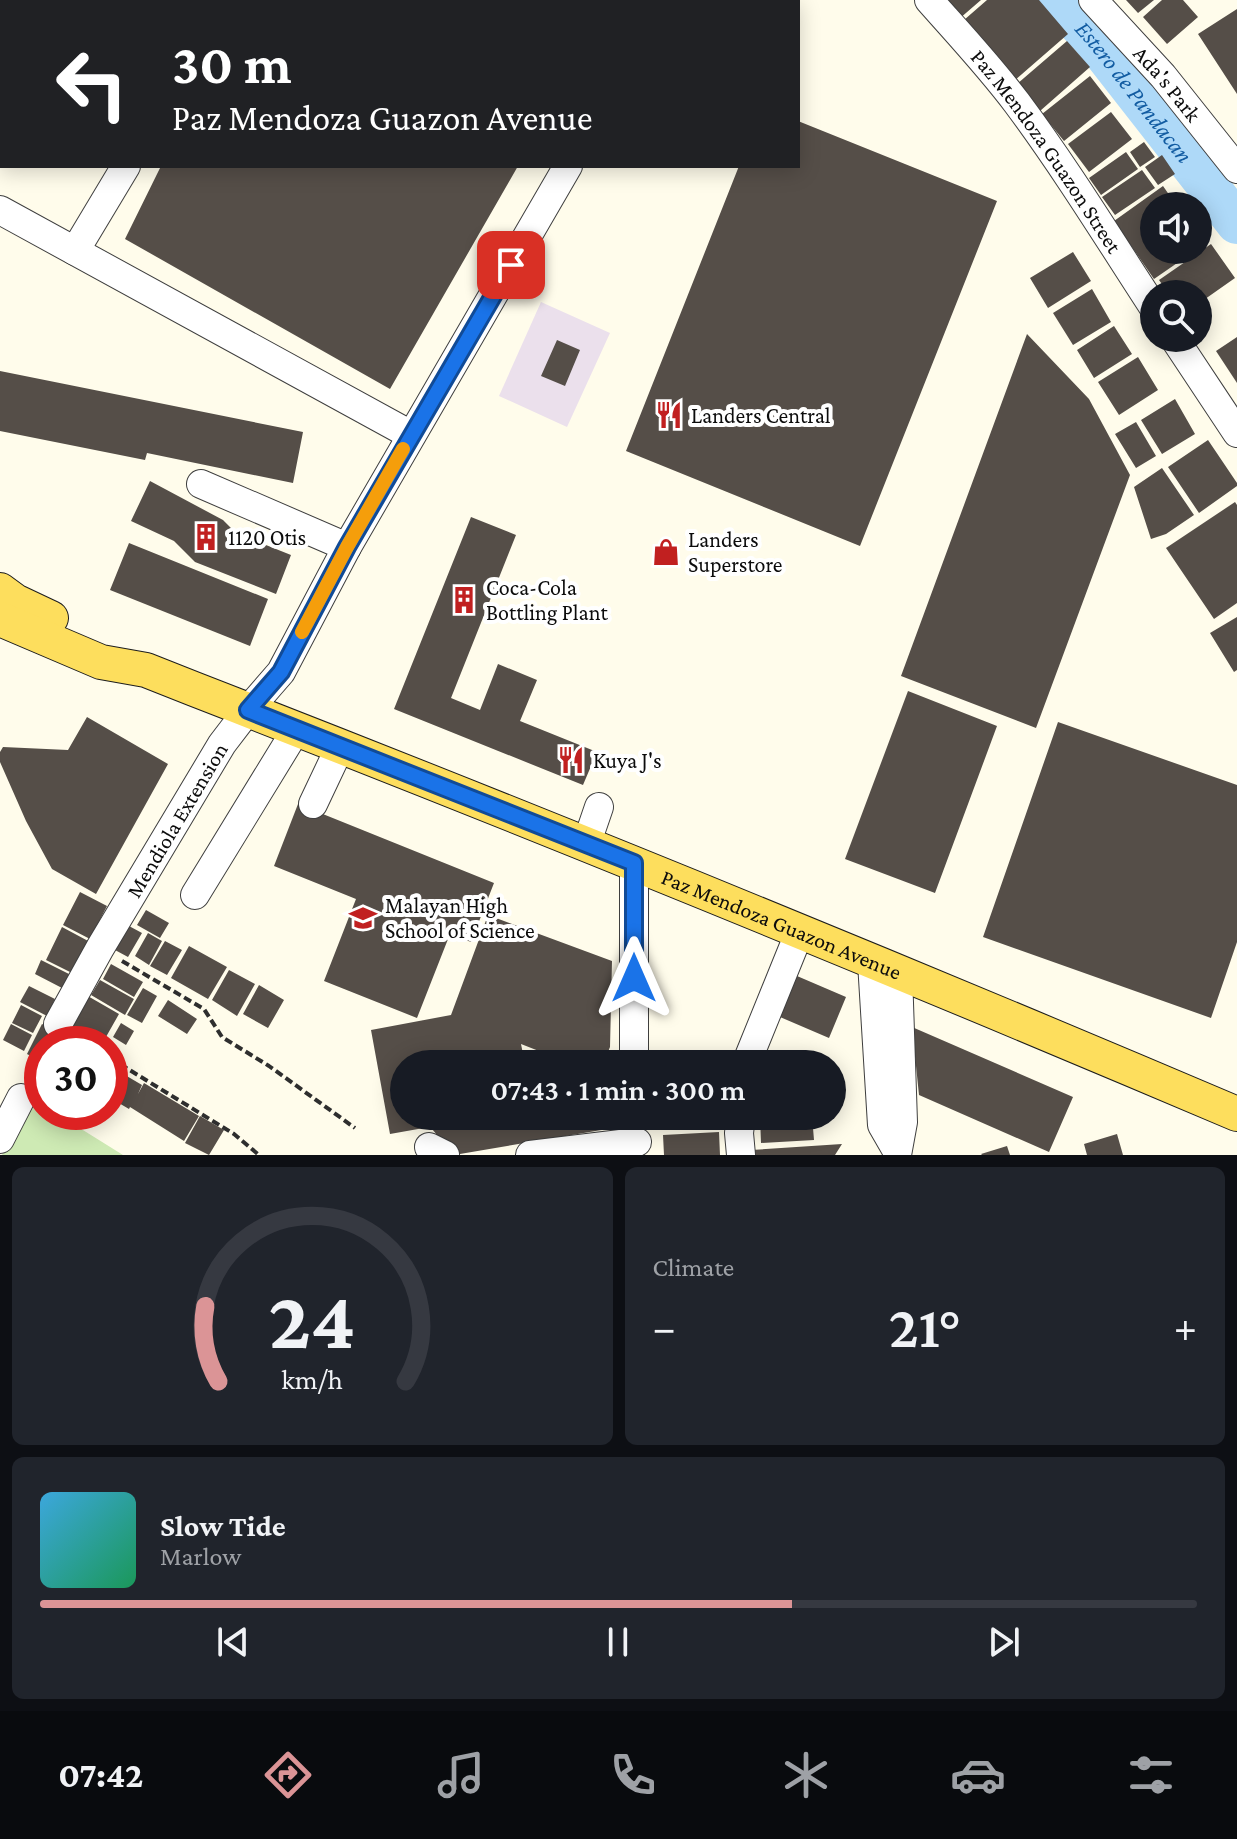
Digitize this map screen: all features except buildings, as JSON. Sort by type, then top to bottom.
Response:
[{"type":"main road","name":"Paz Mendoza Guazon Avenue","points":[[0,590],[15,601],[109,645],[146,670]]},
{"type":"main road","name":"Paz Mendoza Guazon Avenue","points":[[0,619],[101,662],[146,670],[634,863],[1237,1114]]},
{"type":"street","name":"Paz Mendoza Guazon Street","points":[[929,0],[1016,103],[1140,287]]},
{"type":"street","name":"Ada's Park","points":[[1093,0],[1163,76],[1237,169]]},
{"type":"street","points":[[75,251],[125,168]]},
{"type":"street","name":"Mendiola Extension","points":[[58,1024],[222,744],[281,672],[347,547],[567,168]]},
{"type":"street","points":[[0,210],[411,435]]},
{"type":"street","points":[[1183,352],[1237,433]]},
{"type":"street","points":[[201,484],[347,547]]},
{"type":"street","points":[[195,895],[296,730]]},
{"type":"street","points":[[313,804],[340,747]]},
{"type":"street","points":[[586,845],[599,807]]},
{"type":"street","points":[[634,863],[634,1050]]},
{"type":"street","points":[[752,1050],[800,931]]},
{"type":"street","points":[[885,967],[903,1122],[897,1153]]},
{"type":"street","points":[[0,1139],[21,1098]]},
{"type":"street","points":[[739,1130],[741,1155]]},
{"type":"street","points":[[530,1155],[637,1138]]},
{"type":"path","points":[[100,948],[204,1009],[222,1037],[269,1066],[355,1128]]},
{"type":"path","points":[[128,1069],[234,1134],[259,1155]]},
{"type":"shaded area","points":[[541,302],[610,333],[567,427],[499,396]]},
{"type":"green space","points":[[24,1112],[24,1130],[83,1130],[123,1155],[2,1155]]},
{"type":"waterway","name":"Estero de Pandacan","points":[[1057,0],[1094,40],[1237,223]]},
{"type":"slow traffic","points":[[302,632],[403,449]]},
{"type":"place","name":"Landers Central","points":[[669,415]]},
{"type":"place","name":"1120 Otis","points":[[206,537]]},
{"type":"place","name":"Landers Superstore","points":[[666,552]]},
{"type":"place","name":"Coca-Cola Bottling Plant","points":[[464,600]]},
{"type":"place","name":"Kuya J's","points":[[571,760]]},
{"type":"place","name":"Malayan High School of Science","points":[[363,918]]},
{"type":"route","points":[[511,265],[347,547],[281,672],[248,710],[634,863],[634,978]]}]
